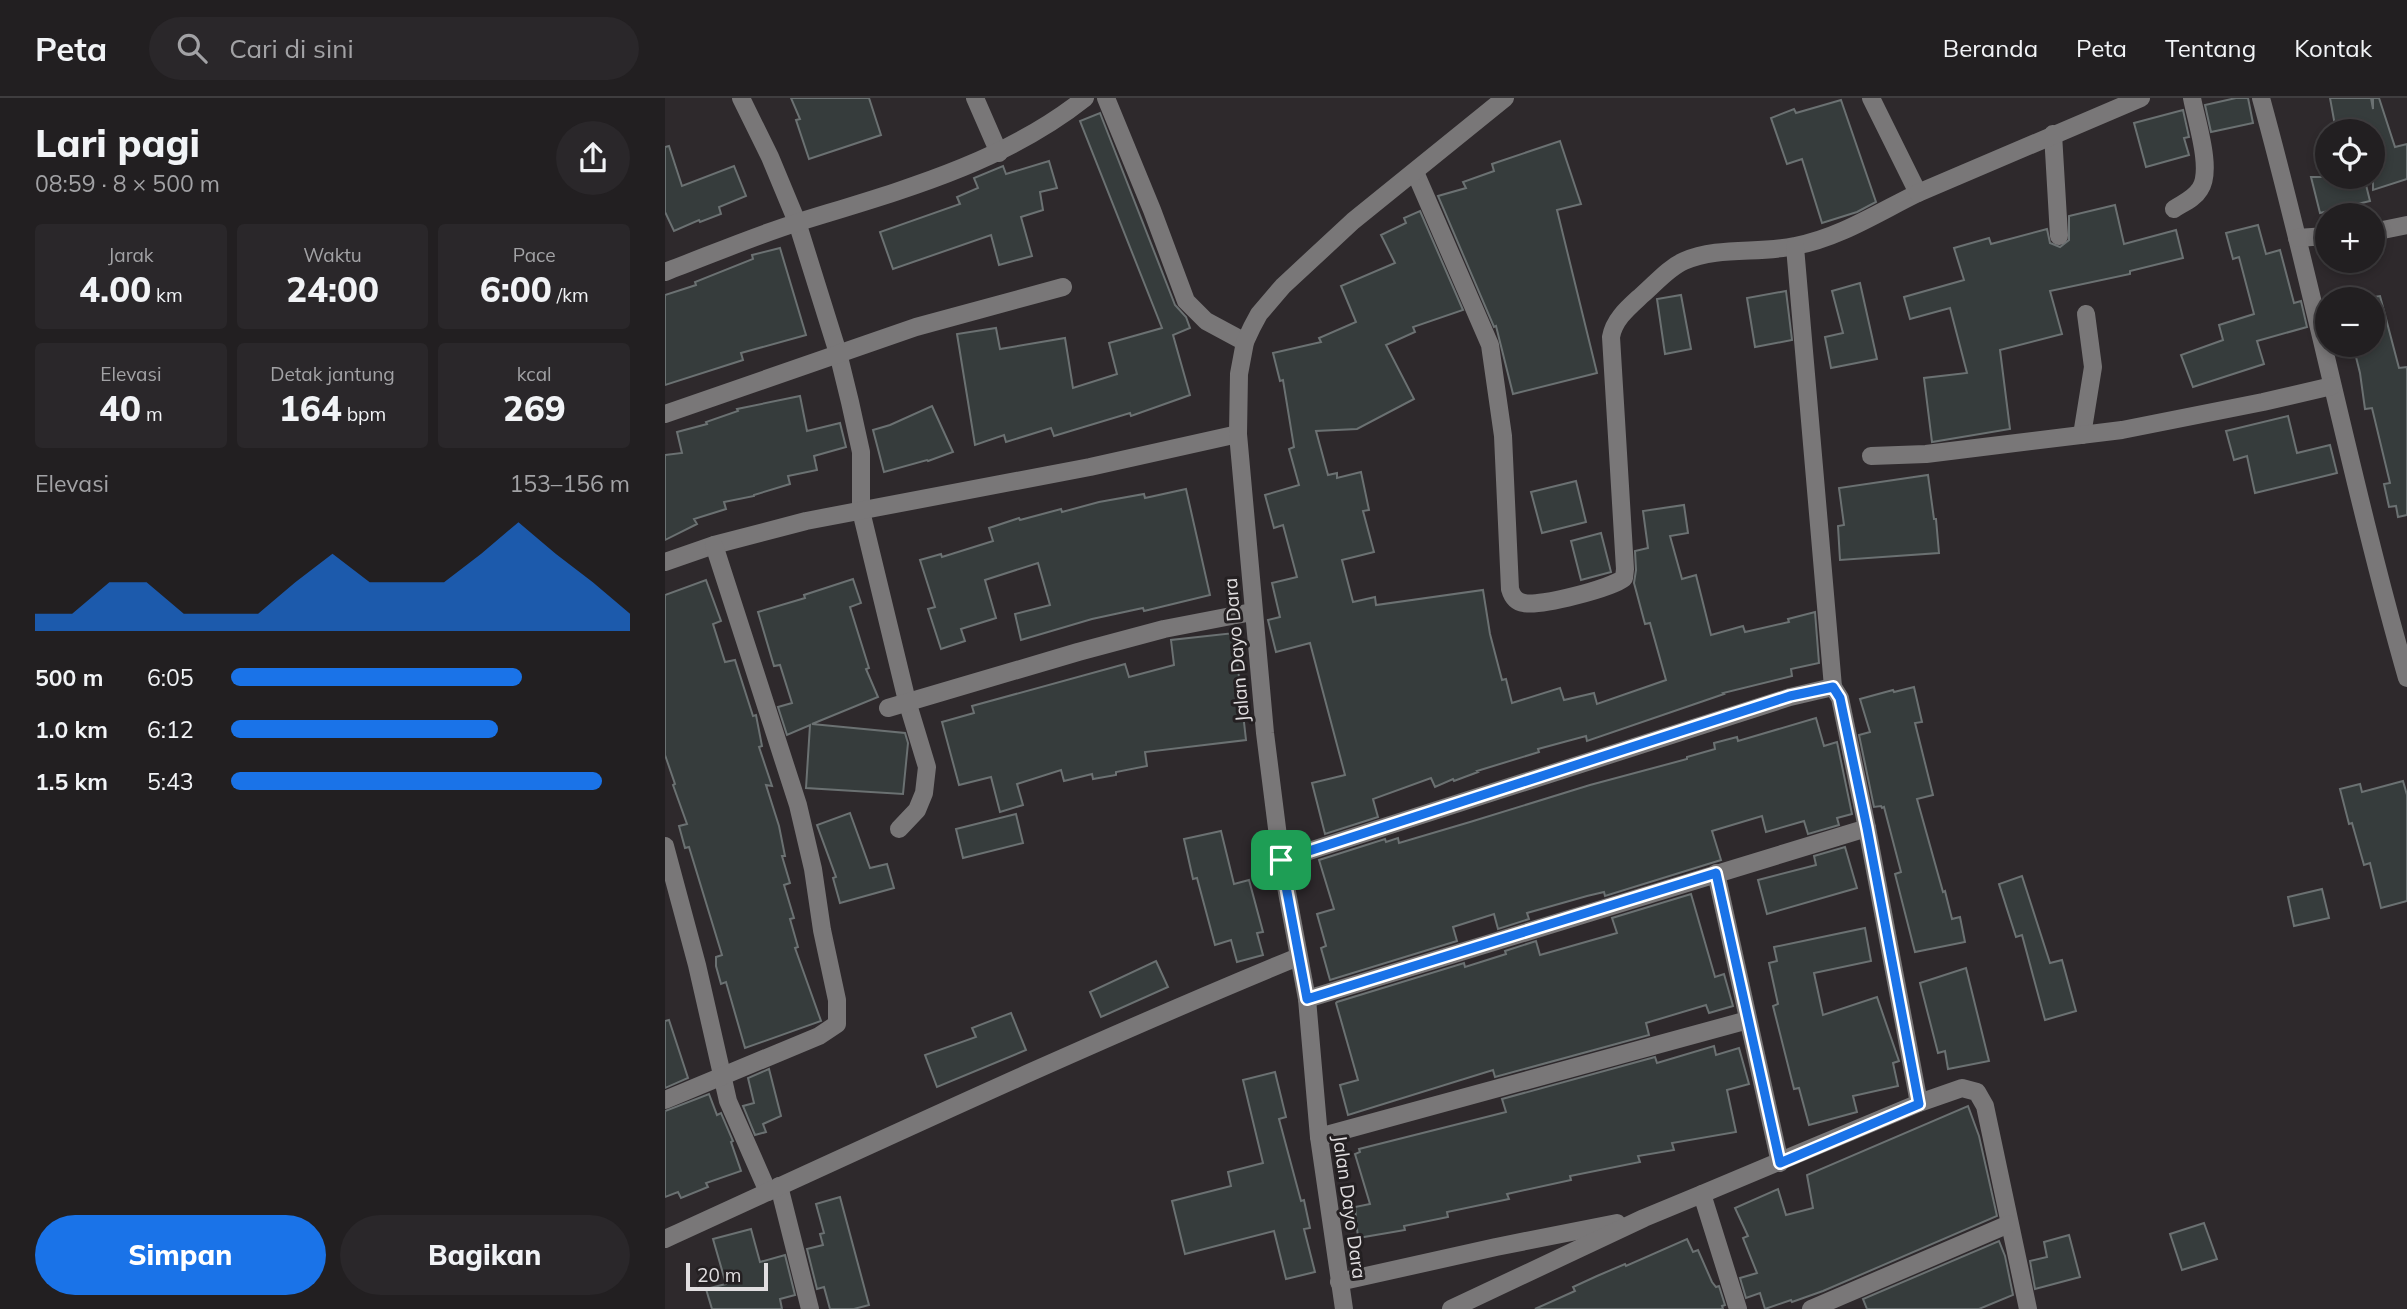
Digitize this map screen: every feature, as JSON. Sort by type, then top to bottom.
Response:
[{"type":"street","points":[[741,98],[771,157],[797,222],[838,354],[861,452],[861,511],[907,701],[927,767],[924,793],[917,810],[899,829]]},
{"type":"street","points":[[975,98],[999,153]]},
{"type":"street","points":[[665,272],[797,222],[907,188],[999,153],[1053,121],[1085,98]]},
{"type":"street","points":[[1106,98],[1186,301],[1206,321],[1245,342]]},
{"type":"street","name":"Jalan Dayo Dara","points":[[1344,1309],[1319,1137],[1307,999],[1281,860],[1265,733],[1238,434],[1239,374],[1245,342],[1259,314],[1283,286],[1353,220],[1505,98]]},
{"type":"street","points":[[1871,98],[1918,193]]},
{"type":"street","points":[[1415,172],[1490,345],[1503,436],[1510,589],[1515,598],[1524,603],[1536,604],[1606,587],[1624,578],[1611,337],[1619,319],[1664,275],[1683,262],[1706,255],[1795,247],[1832,235],[1918,193],[2141,98]]},
{"type":"street","points":[[2174,209],[2194,197],[2204,180],[2206,170],[2192,98]]},
{"type":"street","points":[[2261,98],[2378,580],[2407,678]]},
{"type":"street","points":[[2053,134],[2059,236]]},
{"type":"street","points":[[2385,230],[2407,225]]},
{"type":"street","points":[[2297,238],[2315,237]]},
{"type":"street","points":[[1795,247],[1833,687],[1840,698],[1867,828],[1919,1104]]},
{"type":"street","points":[[665,414],[916,327],[1063,287]]},
{"type":"street","points":[[2082,435],[2093,367],[2086,314]]},
{"type":"street","points":[[1871,456],[1926,454],[2082,435],[2180,419],[2332,386]]},
{"type":"street","points":[[665,562],[714,545],[806,521],[1090,467],[1238,434]]},
{"type":"street","points":[[665,1100],[819,1036],[837,1024],[837,1000],[798,804],[714,545]]},
{"type":"street","points":[[888,708],[1164,629],[1252,612]]},
{"type":"street","points":[[1281,860],[1790,696],[1833,687]]},
{"type":"street","points":[[1307,999],[1867,828]]},
{"type":"street","points":[[665,846],[697,965],[728,1101],[773,1189],[810,1309]]},
{"type":"street","points":[[1716,873],[1780,1163]]},
{"type":"street","points":[[665,1239],[1045,1065],[1298,957]]},
{"type":"street","points":[[1319,1137],[1748,1020]]},
{"type":"street","points":[[1451,1309],[1644,1218],[1962,1088],[1976,1092],[1985,1106],[2028,1309]]},
{"type":"street","points":[[1702,1194],[1738,1309]]},
{"type":"street","points":[[1339,1282],[1644,1218]]},
{"type":"street","points":[[1811,1309],[2009,1224]]},
{"type":"building","points":[[791,98],[869,98],[881,135],[809,159],[796,120],[800,119]]},
{"type":"building","points":[[2248,98],[2253,123],[2211,132],[2205,105]]},
{"type":"building","points":[[2330,98],[2371,98],[2373,109],[2373,98],[2379,98],[2395,147],[2407,144],[2407,179],[2385,186],[2385,119],[2334,119]]},
{"type":"building","points":[[1841,100],[1876,202],[1857,212],[1822,223],[1802,159],[1787,164],[1771,118],[1794,109],[1796,113]]},
{"type":"building","points":[[2183,110],[2189,137],[2184,138],[2189,155],[2146,167],[2134,123]]},
{"type":"building","points":[[1100,113],[1175,305],[1186,317],[1190,328],[1173,335],[1190,395],[1131,416],[1130,413],[1054,436],[1051,428],[1006,442],[1004,435],[975,445],[957,334],[996,328],[1000,349],[1065,338],[1073,388],[1117,374],[1109,343],[1162,328],[1080,121]]},
{"type":"building","points":[[1560,141],[1581,204],[1557,210],[1597,373],[1513,394],[1496,326],[1494,327],[1438,196],[1466,188],[1463,182],[1494,171],[1492,164]]},
{"type":"building","points":[[669,146],[682,186],[734,166],[746,196],[719,207],[721,214],[674,231],[665,212],[665,147]]},
{"type":"building","points":[[1049,161],[1057,188],[1040,192],[1043,210],[1021,217],[1032,256],[999,265],[991,235],[893,269],[880,232],[960,204],[957,197],[978,188],[974,178],[1003,166],[1006,174]]},
{"type":"building","points":[[2311,177],[2315,177],[2315,189],[2367,189],[2370,201],[2362,203],[2318,203]]},
{"type":"building","points":[[2115,205],[2124,244],[2176,230],[2183,258],[2130,271],[2130,274],[2050,291],[2062,334],[2000,350],[2010,429],[1932,442],[1924,378],[1967,373],[1950,308],[1910,319],[1904,297],[1964,280],[1954,248],[1989,238],[1991,244],[2047,229],[2050,243],[2060,247],[2069,240],[2069,216]]},
{"type":"building","points":[[1420,211],[1463,310],[1413,327],[1415,332],[1386,345],[1414,399],[1357,429],[1316,431],[1328,475],[1337,473],[1337,478],[1361,472],[1369,510],[1363,511],[1374,552],[1342,560],[1353,602],[1375,597],[1376,605],[1483,590],[1490,634],[1502,680],[1506,679],[1512,703],[1560,688],[1564,700],[1594,693],[1597,704],[1666,680],[1650,623],[1645,624],[1634,583],[1635,551],[1648,548],[1643,511],[1684,505],[1688,533],[1670,536],[1682,579],[1696,575],[1711,635],[1743,626],[1745,632],[1789,622],[1788,619],[1815,612],[1819,663],[1791,669],[1792,676],[1723,693],[1587,741],[1586,736],[1538,749],[1539,752],[1435,787],[1431,778],[1373,799],[1378,817],[1325,834],[1312,783],[1345,775],[1310,643],[1276,652],[1268,620],[1280,617],[1272,583],[1297,577],[1283,525],[1274,528],[1265,495],[1299,485],[1289,449],[1294,447],[1283,380],[1280,381],[1273,353],[1321,342],[1319,338],[1356,322],[1341,286],[1395,263],[1381,235],[1406,223],[1404,218]]},
{"type":"building","points":[[2258,225],[2266,254],[2280,250],[2294,303],[2301,301],[2307,327],[2257,341],[2264,364],[2193,387],[2181,355],[2223,340],[2219,325],[2254,314],[2239,257],[2233,259],[2226,233]]},
{"type":"building","points":[[780,248],[806,335],[741,353],[743,360],[665,385],[665,295],[696,285],[695,282],[753,259],[752,255]]},
{"type":"building","points":[[1860,283],[1877,359],[1831,368],[1825,337],[1843,333],[1832,291]]},
{"type":"building","points":[[1786,291],[1792,340],[1755,347],[1747,298]]},
{"type":"building","points":[[1681,295],[1691,349],[1665,354],[1657,299]]},
{"type":"building","points":[[2385,315],[2399,368],[2407,367],[2407,515],[2398,517],[2396,506],[2389,507],[2384,484],[2390,483],[2372,408],[2365,409],[2356,357],[2385,357]]},
{"type":"building","points":[[800,396],[807,431],[840,423],[846,447],[814,456],[817,470],[788,476],[790,484],[754,496],[724,502],[726,509],[694,519],[697,524],[665,540],[665,455],[682,453],[677,432],[707,424],[706,422],[738,411],[737,409]]},
{"type":"building","points":[[932,406],[953,452],[884,472],[873,430]]},
{"type":"building","points":[[2288,416],[2297,453],[2330,445],[2337,473],[2255,493],[2247,456],[2234,460],[2226,431]]},
{"type":"building","points":[[1928,475],[1939,553],[1840,560],[1838,526],[1844,525],[1839,488]]},
{"type":"building","points":[[1576,481],[1586,522],[1542,533],[1531,492]]},
{"type":"building","points":[[1186,489],[1210,595],[1144,611],[1143,608],[1092,619],[1021,640],[1015,614],[1050,605],[1038,563],[985,580],[996,618],[961,629],[965,641],[941,649],[928,609],[935,607],[920,560],[941,554],[942,557],[993,541],[989,528],[1019,518],[1020,520],[1061,509],[1062,512],[1144,494],[1145,498]]},
{"type":"building","points":[[1601,533],[1611,572],[1581,580],[1571,541]]},
{"type":"building","points":[[853,579],[861,603],[850,607],[869,668],[866,669],[878,697],[812,724],[905,733],[908,743],[903,794],[806,788],[810,725],[787,735],[778,707],[792,703],[780,665],[774,666],[758,612],[805,598],[804,595]]},
{"type":"building","points":[[706,580],[721,621],[713,624],[725,662],[735,660],[753,716],[756,715],[762,746],[759,747],[772,786],[766,785],[779,826],[785,856],[782,856],[790,883],[784,885],[794,918],[790,919],[798,947],[795,948],[821,1021],[745,1048],[726,982],[721,984],[716,966],[716,957],[722,955],[689,847],[685,848],[679,826],[687,824],[665,755],[665,595]]},
{"type":"building","points":[[1234,633],[1246,740],[1145,752],[1147,766],[1093,779],[1092,774],[1064,781],[1061,770],[1017,784],[1023,805],[1000,812],[991,777],[959,785],[942,722],[974,713],[972,706],[1125,664],[1129,677],[1174,665],[1171,640]]},
{"type":"building","points":[[1914,687],[1922,722],[1915,723],[1933,795],[1917,799],[1952,919],[1960,917],[1965,942],[1915,952],[1895,874],[1901,872],[1884,807],[1874,807],[1859,735],[1870,732],[1860,699]]},
{"type":"building","points":[[1816,718],[1824,746],[1837,742],[1852,814],[1837,818],[1839,825],[1808,834],[1804,821],[1766,832],[1762,816],[1712,831],[1721,860],[1605,896],[1604,892],[1527,913],[1529,919],[1498,929],[1494,914],[1453,927],[1457,941],[1330,980],[1321,948],[1326,946],[1317,914],[1334,909],[1319,860],[1385,839],[1386,842],[1398,838],[1399,843],[1590,785],[1687,759],[1715,749],[1714,743],[1737,737],[1738,741]]},
{"type":"building","points":[[2403,781],[2407,795],[2407,901],[2381,908],[2370,863],[2364,865],[2340,789],[2360,784],[2362,792]]},
{"type":"building","points":[[850,813],[870,868],[887,864],[894,888],[840,903],[833,878],[836,877],[817,825]]},
{"type":"building","points":[[1016,814],[1023,843],[963,858],[956,829]]},
{"type":"building","points":[[1221,831],[1234,884],[1249,880],[1263,932],[1257,933],[1263,955],[1237,962],[1231,940],[1215,945],[1197,878],[1193,879],[1184,839]]},
{"type":"building","points":[[1845,847],[1857,888],[1767,914],[1758,880],[1816,865],[1814,856]]},
{"type":"building","points":[[2022,876],[2050,963],[2062,960],[2076,1011],[2045,1020],[2022,935],[2016,937],[1999,884]]},
{"type":"building","points":[[2322,889],[2329,918],[2294,926],[2288,897]]},
{"type":"building","points":[[1691,894],[1715,977],[1724,974],[1733,1006],[1709,1013],[1706,1005],[1646,1023],[1649,1035],[1495,1077],[1493,1070],[1348,1115],[1340,1085],[1358,1080],[1337,1002],[1464,963],[1465,967],[1536,941],[1540,955],[1617,933],[1612,918]]},
{"type":"building","points":[[1865,928],[1871,961],[1814,973],[1823,1015],[1877,997],[1899,1061],[1893,1063],[1898,1086],[1853,1096],[1857,1112],[1809,1125],[1799,1088],[1794,1089],[1773,1006],[1778,1004],[1769,963],[1777,961],[1774,947]]},
{"type":"building","points":[[1156,961],[1168,987],[1101,1017],[1090,992]]},
{"type":"building","points":[[1966,968],[1989,1061],[1948,1069],[1945,1051],[1938,1053],[1920,983]]},
{"type":"building","points":[[1011,1013],[1026,1050],[937,1087],[925,1055],[976,1037],[972,1028]]},
{"type":"building","points":[[669,1020],[688,1078],[665,1088],[665,1021]]},
{"type":"building","points":[[1714,1046],[1716,1055],[1739,1048],[1749,1084],[1727,1090],[1736,1132],[1672,1143],[1674,1150],[1638,1156],[1640,1162],[1570,1176],[1571,1180],[1507,1194],[1509,1199],[1447,1212],[1448,1217],[1404,1226],[1405,1230],[1358,1238],[1355,1207],[1370,1204],[1355,1154],[1360,1152],[1359,1149],[1506,1112],[1502,1099],[1655,1057],[1657,1063]]},
{"type":"building","points":[[769,1069],[781,1116],[763,1124],[766,1132],[755,1135],[743,1106],[754,1103],[748,1078]]},
{"type":"building","points":[[1275,1072],[1286,1117],[1279,1119],[1301,1201],[1304,1200],[1310,1228],[1304,1229],[1315,1272],[1286,1279],[1274,1231],[1185,1254],[1172,1201],[1231,1186],[1228,1172],[1263,1163],[1243,1080]]},
{"type":"building","points":[[709,1094],[717,1115],[721,1113],[733,1141],[731,1142],[741,1171],[706,1183],[708,1187],[681,1198],[678,1192],[665,1197],[665,1111]]},
{"type":"building","points":[[1968,1106],[1979,1136],[1997,1216],[1792,1302],[1791,1300],[1765,1309],[1760,1293],[1746,1298],[1740,1278],[1757,1273],[1743,1238],[1748,1236],[1735,1208],[1778,1189],[1786,1215],[1813,1208],[1807,1175]]},
{"type":"building","points":[[840,1197],[869,1305],[854,1309],[830,1309],[824,1287],[817,1289],[807,1249],[823,1245],[820,1234],[824,1233],[816,1204]]},
{"type":"building","points":[[2204,1223],[2217,1259],[2182,1270],[2170,1234]]},
{"type":"building","points":[[751,1229],[760,1262],[785,1255],[795,1295],[780,1299],[782,1309],[712,1309],[706,1289],[726,1284],[713,1239]]},
{"type":"building","points":[[2069,1235],[2080,1277],[2035,1289],[2030,1261],[2047,1257],[2044,1242]]},
{"type":"building","points":[[1687,1239],[1693,1252],[1698,1250],[1712,1282],[1716,1287],[1719,1286],[1725,1305],[1722,1306],[1723,1309],[1535,1309],[1575,1291],[1573,1287]]},
{"type":"building","points":[[1999,1241],[2013,1295],[1979,1309],[1867,1309],[1863,1299]]},
{"type":"route","points":[[1833,687],[1840,698],[1867,828],[1919,1104],[1780,1163],[1716,873],[1307,999],[1281,860],[1790,696],[1833,687]]}]
